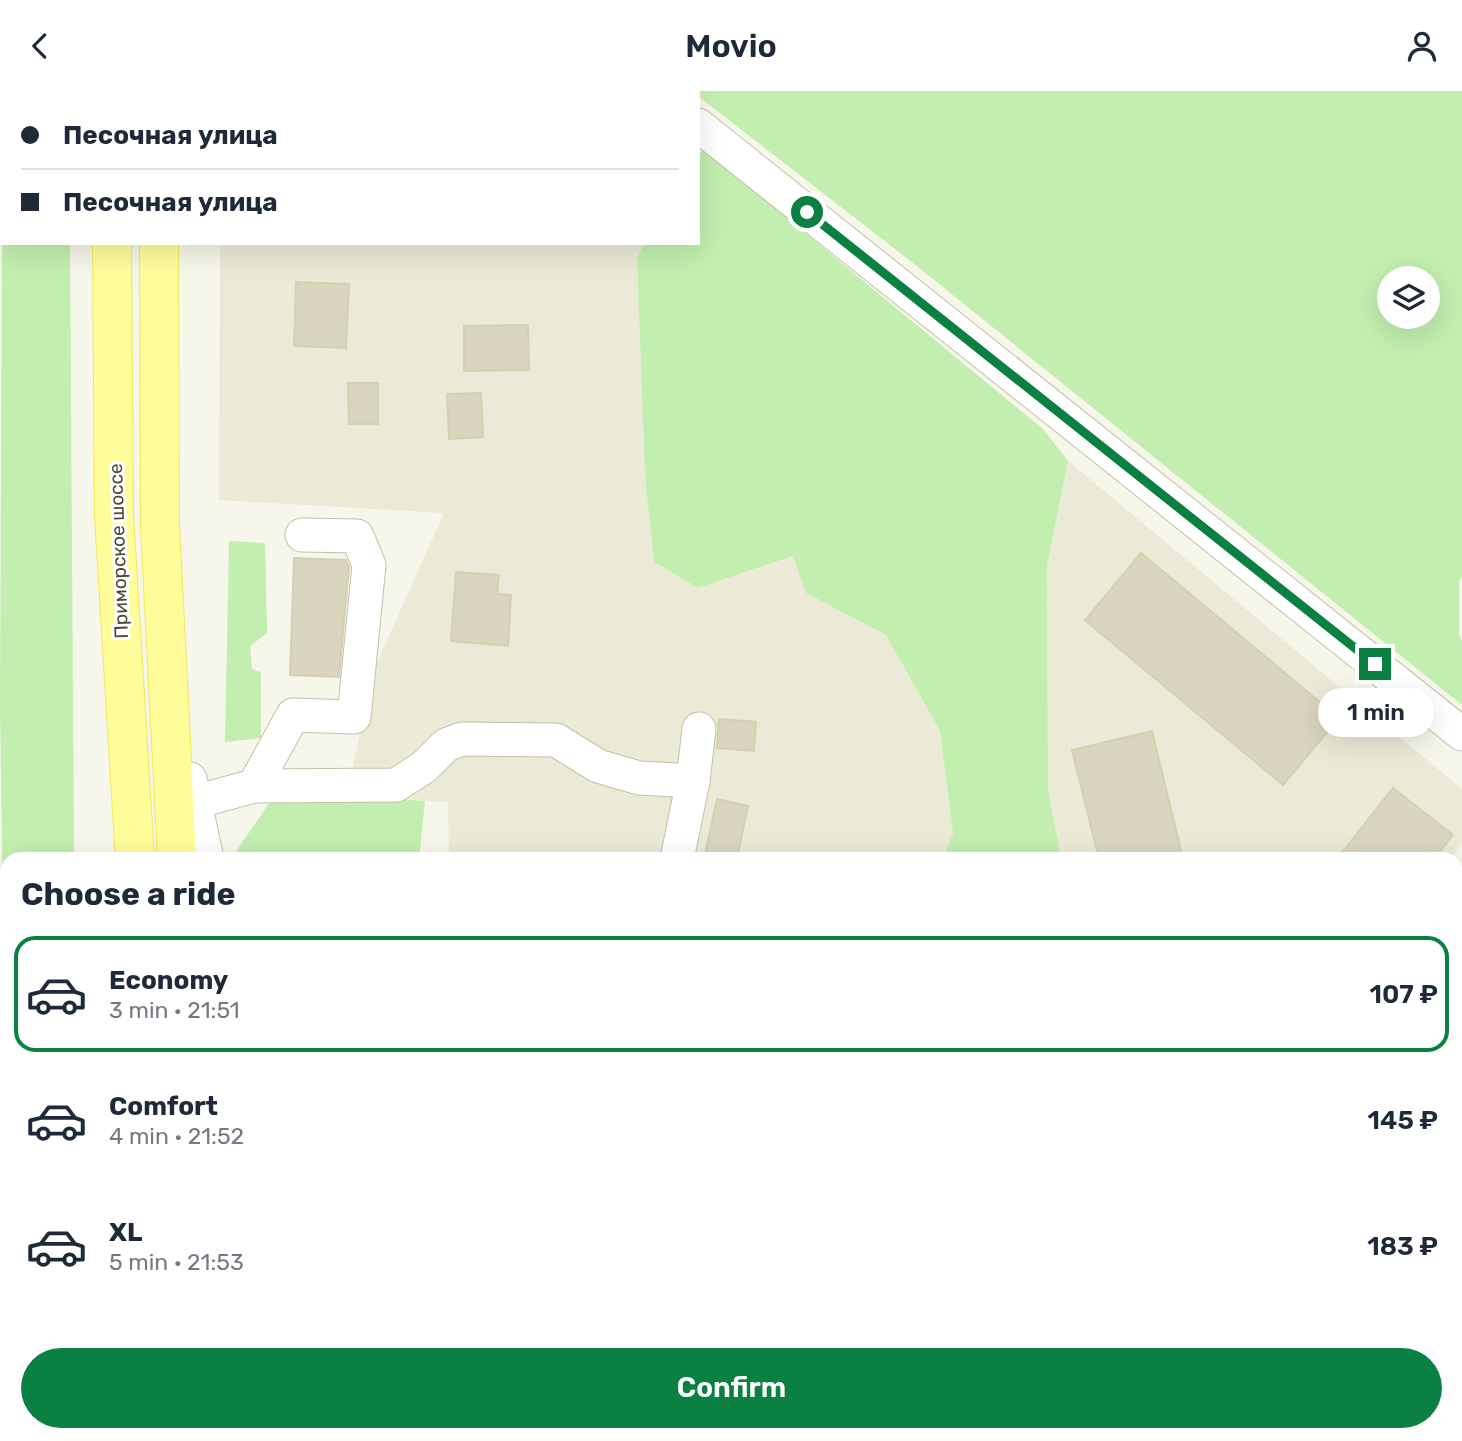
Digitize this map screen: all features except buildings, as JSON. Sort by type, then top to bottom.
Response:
[{"type":"main road","name":"Приморское шоссе","points":[[112,245],[114,516],[135,852]]},
{"type":"main road","points":[[159,245],[160,526],[177,852]]},
{"type":"street","points":[[700,127],[1462,734]]},
{"type":"street","points":[[114,516],[117,852]]},
{"type":"street","points":[[254,786],[293,715],[354,717],[369,565],[357,535],[302,535]]},
{"type":"street","points":[[167,703],[195,802],[205,852]]},
{"type":"street","points":[[678,852],[693,781],[699,729]]},
{"type":"street","points":[[195,802],[254,786],[396,785],[424,767],[446,745],[462,739],[556,740],[597,766],[639,778],[693,781]]},
{"type":"shaded area","points":[[220,245],[644,245],[637,257],[645,476],[654,562],[698,588],[793,556],[806,593],[886,635],[940,731],[953,833],[946,852],[449,852],[448,802],[347,796],[372,674],[444,513],[219,500]]},
{"type":"shaded area","points":[[1068,461],[1462,789],[1462,843],[1456,852],[1060,852],[1048,788],[1047,566]]},
{"type":"green space","points":[[700,91],[1462,91],[1462,577],[1459,580],[1459,635],[1462,641],[1462,705],[913,263],[700,98]]},
{"type":"green space","points":[[703,149],[1043,429],[1068,461],[1047,566],[1048,788],[1060,852],[946,852],[953,833],[940,731],[886,635],[806,593],[793,556],[698,588],[654,562],[645,476],[637,257],[644,245],[700,245],[700,154]]},
{"type":"green space","points":[[2,245],[70,245],[74,852],[2,852],[0,707]]},
{"type":"green space","points":[[229,541],[265,543],[267,633],[250,646],[252,669],[261,672],[261,738],[225,742]]},
{"type":"green space","points":[[347,796],[425,801],[420,852],[236,852],[272,799]]},
{"type":"route","points":[[807,212],[1375,664]]}]
